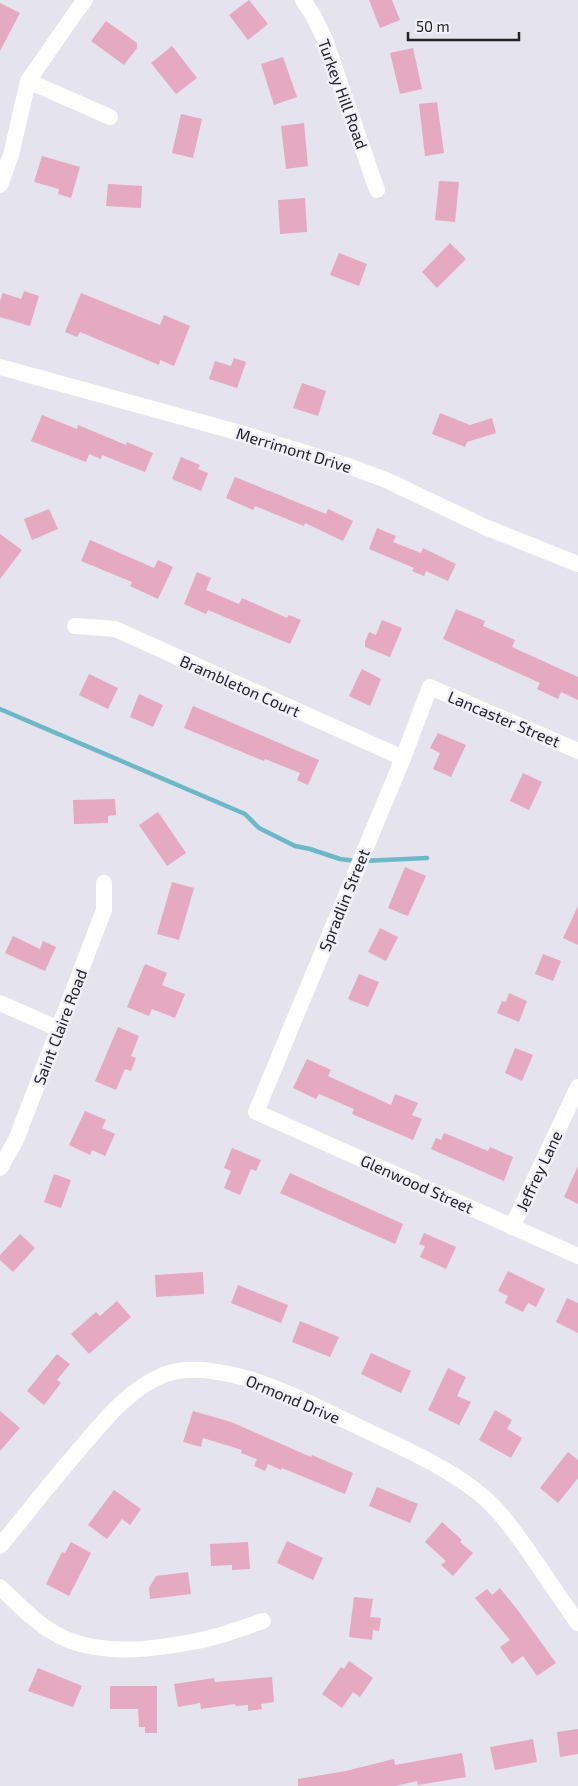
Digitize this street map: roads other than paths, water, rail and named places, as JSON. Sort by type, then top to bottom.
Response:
[{"type":"street","points":[[0,185],[11,154],[28,80],[85,0]]},
{"type":"street","name":"Turkey Hill Road","points":[[303,0],[325,40],[377,190]]},
{"type":"street","points":[[28,80],[110,117]]},
{"type":"street","name":"Merrimont Drive","points":[[0,367],[244,434],[348,466],[386,480],[485,527],[578,564]]},
{"type":"street","name":"Brambleton Court","points":[[75,626],[114,629],[403,758]]},
{"type":"street","name":"Spradlin Street","points":[[256,1112],[403,758],[430,687]]},
{"type":"street","name":"Lancaster Street","points":[[430,687],[578,751]]},
{"type":"street","name":"Saint Claire Road","points":[[0,1168],[16,1140],[104,910],[104,883]]},
{"type":"street","points":[[0,1003],[59,1029]]},
{"type":"street","name":"Jeffrey Lane","points":[[512,1227],[578,1087]]},
{"type":"street","name":"Glenwood Street","points":[[256,1112],[578,1256]]},
{"type":"street","name":"Ormond Drive","points":[[0,1546],[107,1416],[127,1398],[143,1386],[175,1371],[188,1369],[208,1370],[235,1375],[261,1383],[324,1410],[446,1471],[469,1485],[490,1502],[512,1528],[578,1623]]},
{"type":"street","points":[[0,1587],[25,1612],[64,1639],[111,1649],[145,1648],[199,1641],[263,1621]]},
{"type":"waterway","points":[[0,709],[245,814],[259,828],[295,846],[340,859],[356,861]]},
{"type":"waterway","points":[[363,861],[427,858]]}]
